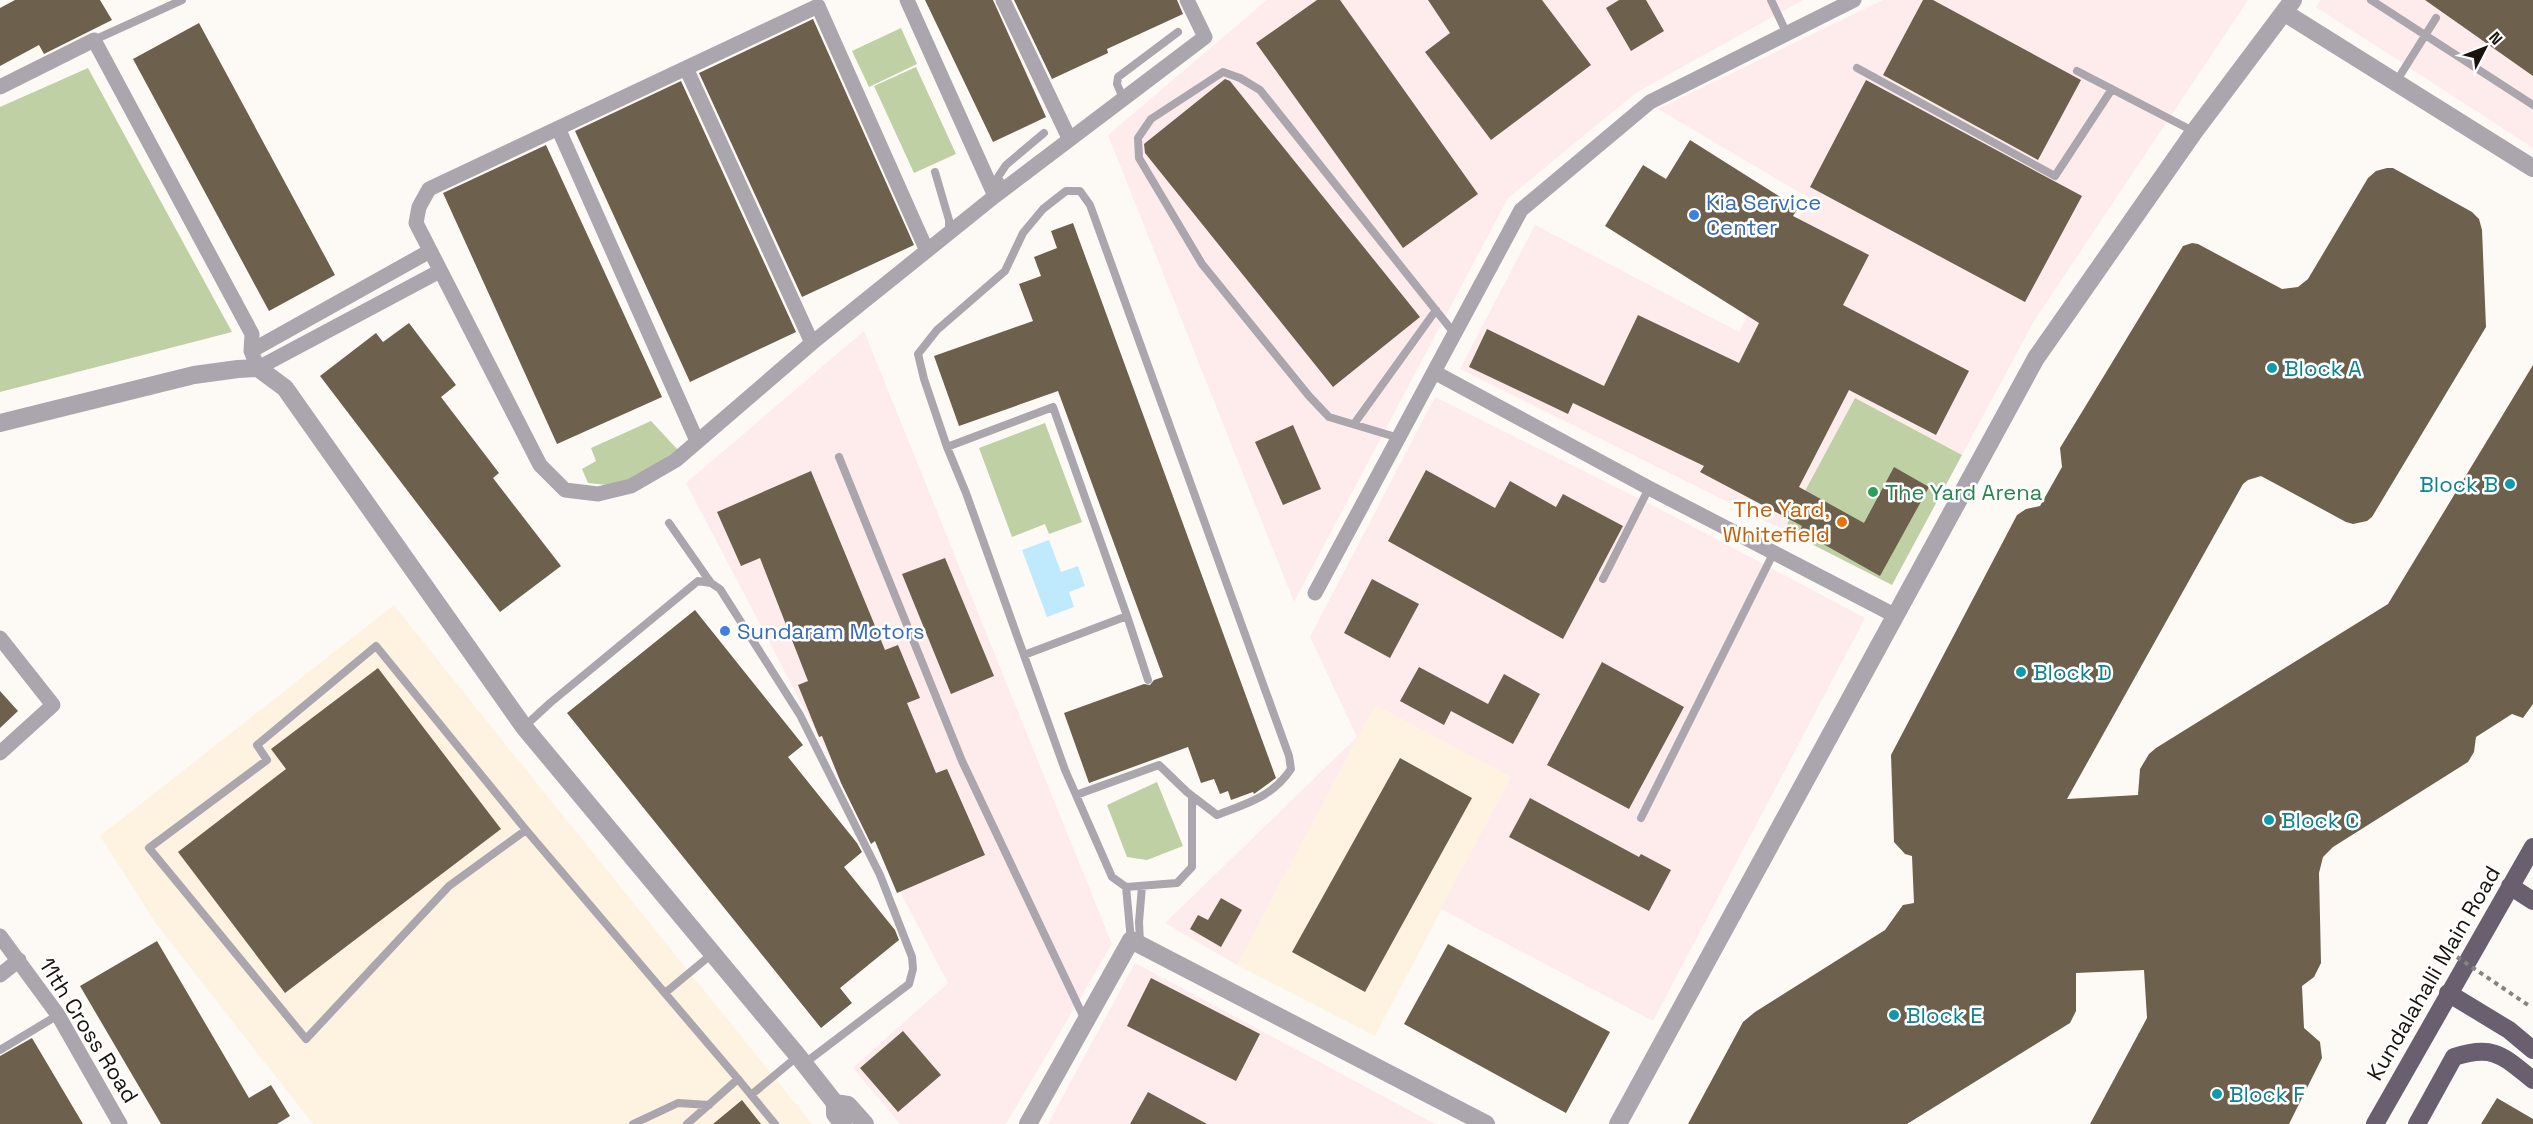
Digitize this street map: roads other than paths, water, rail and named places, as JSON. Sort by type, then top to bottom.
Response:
[{"type":"main road","name":"Kundalahalli Main Road","points":[[2376,1124],[2533,846]]},
{"type":"main road","points":[[2510,886],[2533,901]]},
{"type":"main road","points":[[2448,993],[2509,1030],[2533,1050]]},
{"type":"main road","points":[[2417,1124],[2454,1058],[2473,1051],[2501,1054],[2533,1080]]},
{"type":"street","points":[[907,0],[999,192]]},
{"type":"street","points":[[1003,0],[1069,138]]},
{"type":"street","points":[[927,251],[818,6],[429,189],[419,207],[416,223],[540,465],[566,490],[598,494],[631,486],[676,460],[812,343],[927,251],[999,192],[1205,37],[1187,0]]},
{"type":"street","points":[[1316,593],[1521,210],[1650,102],[1854,0]]},
{"type":"street","points":[[1618,1124],[2036,358],[2194,132],[2289,6],[2397,82],[2533,168]]},
{"type":"street","points":[[0,86],[94,40],[252,334],[254,359],[285,388],[524,727],[801,1060],[835,1103],[835,1114],[843,1124]]},
{"type":"street","points":[[686,68],[812,343]]},
{"type":"street","points":[[558,128],[697,441]]},
{"type":"street","points":[[254,359],[363,290],[430,251]]},
{"type":"street","points":[[0,423],[254,359],[374,307],[440,271]]},
{"type":"street","points":[[363,290],[374,307]]},
{"type":"street","points":[[1434,372],[1649,488],[1894,615]]},
{"type":"street","points":[[0,638],[53,705],[0,753]]},
{"type":"street","name":"11th Cross Road","points":[[0,936],[58,1015],[120,1124]]},
{"type":"street","points":[[1028,1124],[1085,1021],[1135,942],[1486,1124]]},
{"type":"street","points":[[0,975],[18,960]]},
{"type":"street","points":[[835,1103],[848,1105],[865,1124]]},
{"type":"lane","points":[[94,40],[182,0]]},
{"type":"lane","points":[[1771,0],[1787,34]]},
{"type":"lane","points":[[2371,0],[2533,105]]},
{"type":"lane","points":[[2397,82],[2436,18]]},
{"type":"lane","points":[[1123,98],[1117,84],[1118,77],[1178,32]]},
{"type":"lane","points":[[1857,68],[2055,176],[2112,89]]},
{"type":"lane","points":[[2077,70],[2194,132]]},
{"type":"lane","points":[[1399,438],[1329,417],[1316,403],[1202,264],[1139,158],[1138,138],[1151,119],[1223,72],[1240,78],[1260,90],[1454,333]]},
{"type":"lane","points":[[999,192],[998,177],[1006,165],[1044,133]]},
{"type":"lane","points":[[936,172],[949,220],[949,233]]},
{"type":"lane","points":[[1076,795],[1159,765],[1192,796],[1217,815],[1264,796],[1283,781],[1291,769],[1289,756],[1090,205],[1080,191],[1066,191],[1043,209],[1023,233],[1005,271],[937,330],[918,354],[947,447],[966,493],[1024,655],[1076,795],[1112,877],[1126,887],[1177,883],[1192,867],[1192,796]]},
{"type":"lane","points":[[1354,424],[1436,310]]},
{"type":"lane","points":[[947,447],[1053,407],[1148,680]]},
{"type":"lane","points":[[839,457],[962,761],[1085,1021]]},
{"type":"lane","points":[[1603,579],[1649,488]]},
{"type":"lane","points":[[669,523],[711,583],[720,589],[800,714],[880,875],[912,957],[913,969],[909,984],[751,1095]]},
{"type":"lane","points":[[1641,818],[1774,552]]},
{"type":"lane","points":[[524,727],[698,581],[711,583]]},
{"type":"lane","points":[[1024,655],[1127,616]]},
{"type":"lane","points":[[526,830],[449,886],[306,1039],[149,848],[267,760],[257,745],[376,646],[526,830],[775,1124]]},
{"type":"lane","points":[[1135,942],[1142,886]]},
{"type":"lane","points":[[1126,887],[1135,942]]},
{"type":"lane","points":[[665,993],[712,954]]},
{"type":"lane","points":[[0,1050],[58,1015]]},
{"type":"lane","points":[[687,1124],[738,1079]]},
{"type":"lane","points":[[633,1124],[678,1103],[710,1105]]},
{"type":"water","points":[[1049,540],[1061,572],[1078,566],[1085,586],[1069,592],[1074,607],[1047,617],[1022,550]]},
{"type":"place","name":"Kia Service Center","points":[[1694,215]]},
{"type":"place","name":"Block A","points":[[2272,368]]},
{"type":"place","name":"Block B","points":[[2510,484]]},
{"type":"place","name":"The Yard Arena","points":[[1873,492]]},
{"type":"place","name":"The Yard, Whitefield","points":[[1842,522]]},
{"type":"place","name":"Sundaram Motors","points":[[725,631]]},
{"type":"place","name":"Block D","points":[[2021,672]]},
{"type":"place","name":"Block C","points":[[2269,820]]},
{"type":"place","name":"Block E","points":[[1894,1015]]},
{"type":"place","name":"Block F","points":[[2217,1094]]}]
